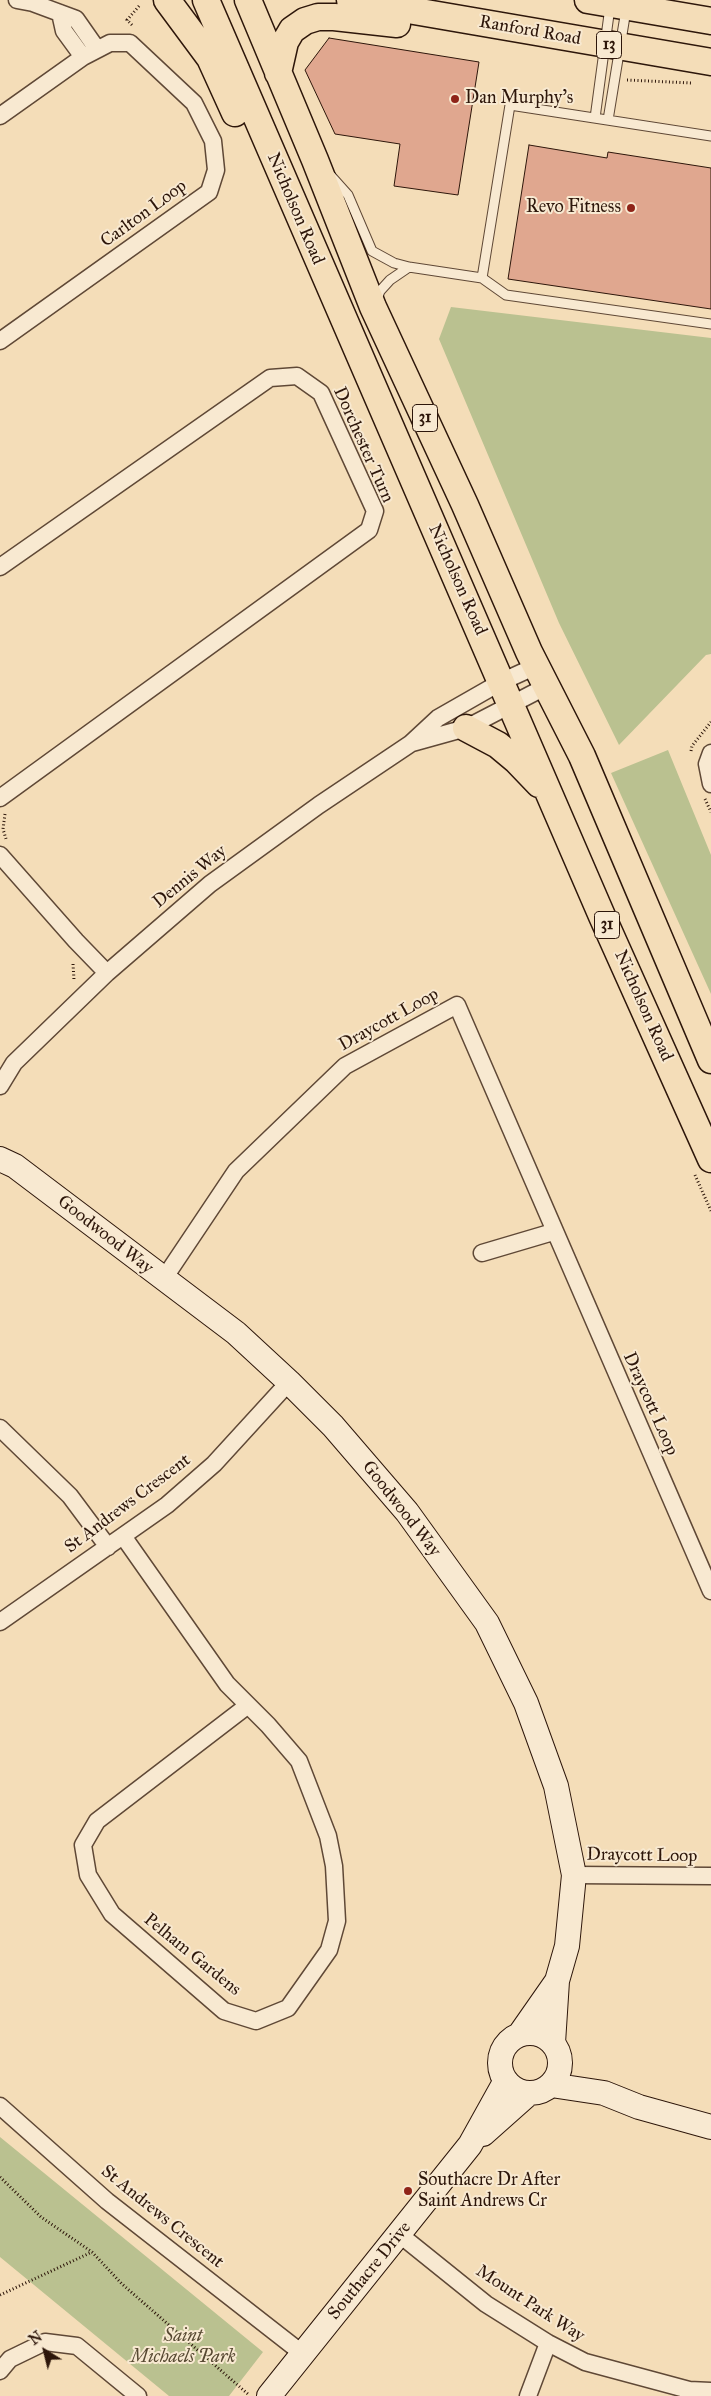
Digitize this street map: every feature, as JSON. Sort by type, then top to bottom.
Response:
[{"type":"main road","points":[[167,0],[210,58],[263,176],[298,217]]},
{"type":"main road","name":"Nicholson Road","points":[[206,0],[298,217],[550,796],[711,1159]]},
{"type":"main road","name":"Nicholson Road","points":[[248,0],[315,160],[373,307],[542,676],[582,756],[711,1060]]},
{"type":"main road","name":"Ranford Road","points":[[350,0],[711,62]]},
{"type":"main road","name":"13","points":[[608,4],[711,21]]},
{"type":"main road","points":[[278,72],[285,42],[292,30],[305,21],[318,17],[465,32],[507,26]]},
{"type":"main road","points":[[466,728],[498,745],[516,760],[550,796]]},
{"type":"street","points":[[17,0],[33,3],[76,19],[97,49]]},
{"type":"street","points":[[60,13],[64,31],[83,57]]},
{"type":"street","points":[[0,116],[97,49],[110,43],[130,43]]},
{"type":"street","name":"Carlton Loop","points":[[0,341],[209,192],[216,170],[213,141],[194,103],[130,43]]},
{"type":"street","name":"Dorchester Turn","points":[[0,567],[270,378],[297,376],[321,393],[375,511],[369,530],[0,798]]},
{"type":"street","name":"Dennis Way","points":[[0,1086],[7,1066],[107,973],[210,884],[319,805],[410,744],[438,718],[506,694],[542,676]]},
{"type":"street","name":"Dennis Way","points":[[410,744],[466,728],[506,694],[542,676]]},
{"type":"street","points":[[711,753],[707,764],[711,784]]},
{"type":"street","points":[[0,855],[107,973]]},
{"type":"street","name":"Draycott Loop","points":[[163,1280],[236,1171],[345,1066],[456,1005],[711,1592]]},
{"type":"street","name":"Goodwood Way","points":[[0,1144],[7,1163],[236,1333],[334,1426],[407,1512],[487,1622],[526,1702],[556,1786],[574,1875],[567,1946],[558,1981],[556,2047]]},
{"type":"street","points":[[482,1253],[553,1232]]},
{"type":"street","name":"St Andrews Crescent","points":[[0,1622],[167,1505],[214,1464],[289,1382]]},
{"type":"street","points":[[0,1428],[70,1496],[108,1547]]},
{"type":"street","name":"Pelham Gardens","points":[[124,1536],[227,1684],[268,1725],[299,1761],[328,1836],[334,1866],[337,1921],[330,1950],[288,2008],[256,2021],[224,2011],[112,1914],[88,1875],[83,1845],[97,1821],[248,1706]]},
{"type":"street","name":"Draycott Loop","points":[[574,1875],[711,1876]]},
{"type":"street","name":"Goodwood Way","points":[[520,2034],[558,1981]]},
{"type":"street","points":[[556,2047],[559,2069],[551,2085],[537,2093],[528,2094],[513,2089],[500,2072],[500,2054],[505,2045],[520,2034],[530,2032],[542,2035],[556,2047],[604,2093]]},
{"type":"street","name":"Southacre Drive","points":[[269,2396],[470,2145],[506,2082]]},
{"type":"street","points":[[551,2085],[604,2093],[639,2107],[711,2127]]},
{"type":"street","name":"Southacre Drive","points":[[470,2145],[528,2094]]},
{"type":"street","name":"St Andrews Crescent","points":[[0,2106],[107,2201],[303,2354]]},
{"type":"street","name":"Mount Park Way","points":[[399,2234],[486,2304],[548,2343],[585,2362],[689,2390],[711,2391]]},
{"type":"street","points":[[0,2371],[10,2359],[45,2342],[77,2346],[138,2396]]},
{"type":"street","points":[[528,2396],[548,2343]]},
{"type":"lane","points":[[608,4],[612,45],[608,120]]},
{"type":"lane","points":[[595,118],[612,45],[608,4]]},
{"type":"lane","points":[[482,278],[510,105],[711,136]]},
{"type":"lane","points":[[315,160],[348,195],[372,251],[394,263],[482,278],[506,294],[711,324]]},
{"type":"lane","points":[[373,307],[380,291],[390,280],[409,267]]},
{"type":"path","points":[[130,43],[136,30],[128,20],[140,5]]},
{"type":"path","points":[[621,80],[696,84]]},
{"type":"path","points":[[692,746],[711,722]]},
{"type":"path","points":[[0,2177],[41,2217],[92,2252],[122,2284],[250,2396]]},
{"type":"path","points":[[0,2295],[92,2252]]},
{"type":"green space","points":[[451,307],[711,338],[711,654],[706,655],[619,745],[559,623],[439,339]]},
{"type":"green space","points":[[668,750],[711,855],[711,994],[611,773]]},
{"type":"green space","name":"Saint Michaels Park","points":[[0,2137],[263,2352],[229,2396],[169,2396],[0,2257]]},
{"type":"building","points":[[329,38],[479,62],[458,195],[394,186],[400,144],[335,134],[305,70]]},
{"type":"building","points":[[529,145],[607,158],[608,152],[711,168],[711,309],[508,279]]},
{"type":"place","name":"Dan Murphy's","points":[[455,99]]},
{"type":"place","name":"Revo Fitness","points":[[631,208]]},
{"type":"place","name":"Southacre Dr After Saint Andrews Cr","points":[[408,2191]]}]
